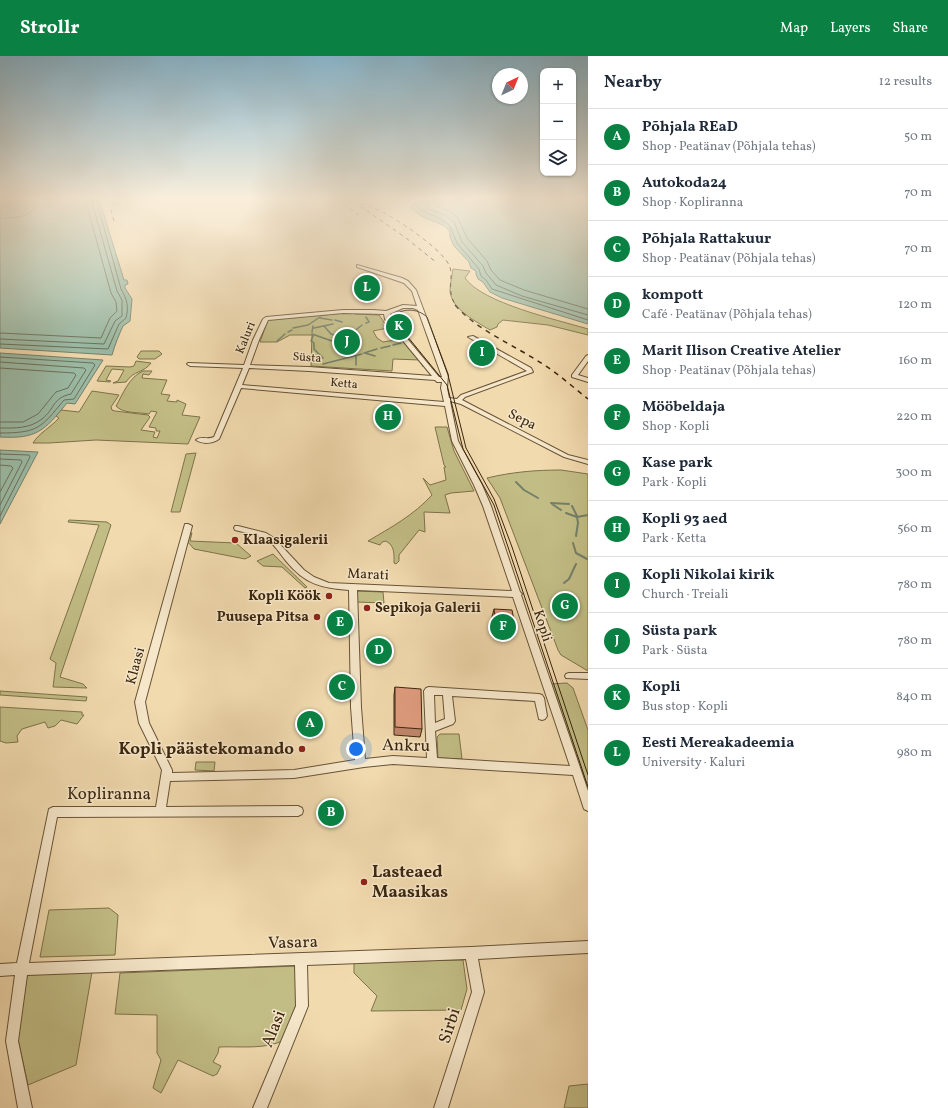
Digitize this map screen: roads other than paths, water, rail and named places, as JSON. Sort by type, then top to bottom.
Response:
[{"type":"street","name":"Kopli","points":[[359,266],[406,282],[417,298],[440,358],[445,379],[444,388],[455,441],[478,484],[487,506],[518,594],[588,806]]},
{"type":"street","points":[[410,307],[416,304],[417,298]]},
{"type":"street","points":[[387,313],[395,309],[410,307],[421,309]]},
{"type":"street","name":"Kaluri","points":[[199,440],[212,441],[217,438],[248,365],[256,340],[266,319],[356,311],[387,313]]},
{"type":"street","name":"Kopli","points":[[387,313],[387,318],[444,388]]},
{"type":"street","points":[[459,400],[463,396],[530,372],[529,369],[471,337]]},
{"type":"street","points":[[588,357],[574,376],[588,380]]},
{"type":"street","name":"Süsta","points":[[190,364],[248,365],[445,379]]},
{"type":"street","name":"Ketta","points":[[238,386],[447,401]]},
{"type":"street","name":"Sepa","points":[[447,401],[459,400],[566,456],[588,462]]},
{"type":"street","name":"Klaasi","points":[[160,812],[167,770],[144,723],[140,702],[188,526]]},
{"type":"street","name":"Marati","points":[[238,528],[261,535],[275,542],[305,576],[316,582],[329,586],[518,594]]},
{"type":"street","points":[[353,588],[356,707],[360,764]]},
{"type":"street","points":[[569,676],[588,676]]},
{"type":"street","points":[[432,762],[429,691],[539,698],[542,716]]},
{"type":"street","points":[[431,728],[439,727],[450,721],[447,692]]},
{"type":"street","name":"Ankru","points":[[165,778],[294,774],[393,760],[576,771]]},
{"type":"street","name":"Kopliranna","points":[[25,1108],[12,1041],[22,969],[53,812],[298,811]]},
{"type":"street","name":"Vasara","points":[[0,970],[471,953],[588,947]]},
{"type":"street","name":"Sirbi","points":[[441,1108],[478,992],[471,953]]},
{"type":"street","name":"Alasi","points":[[260,1108],[289,1041],[302,1006],[301,959]]},
{"type":"water","points":[[0,248],[114,248],[124,280],[127,280],[128,284],[125,285],[125,288],[132,299],[130,321],[123,326],[112,355],[0,348]]},
{"type":"water","points":[[456,248],[588,248],[588,324],[502,298],[490,292],[483,282],[478,279],[476,271],[471,268],[469,262]]},
{"type":"water","points":[[0,353],[103,360],[75,404],[67,403],[45,427],[31,435],[0,437]]},
{"type":"water","points":[[0,450],[38,452],[0,524]]},
{"type":"waterway","points":[[293,328],[308,325],[320,317]]},
{"type":"waterway","points":[[366,317],[369,322],[366,323]]},
{"type":"waterway","points":[[320,318],[332,320]]},
{"type":"waterway","points":[[335,320],[342,322]]},
{"type":"waterway","points":[[314,328],[333,324]]},
{"type":"waterway","points":[[340,334],[353,332],[362,325]]},
{"type":"waterway","points":[[312,332],[313,326]]},
{"type":"waterway","points":[[324,326],[331,334],[335,335]]},
{"type":"waterway","points":[[288,332],[292,330]]},
{"type":"waterway","points":[[277,341],[285,334]]},
{"type":"waterway","points":[[323,358],[314,349],[314,343],[311,341],[313,336],[312,334],[332,341]]},
{"type":"waterway","points":[[347,334],[359,339]]},
{"type":"waterway","points":[[335,342],[341,342]]},
{"type":"waterway","points":[[393,345],[401,343]]},
{"type":"waterway","points":[[381,348],[390,346]]},
{"type":"waterway","points":[[364,353],[377,349]]},
{"type":"waterway","points":[[349,350],[352,357]]},
{"type":"waterway","points":[[365,353],[375,356]]},
{"type":"waterway","points":[[352,357],[362,354]]},
{"type":"waterway","points":[[356,356],[356,365]]},
{"type":"waterway","points":[[323,364],[352,357]]},
{"type":"waterway","points":[[420,361],[423,366]]},
{"type":"waterway","points":[[516,482],[524,490],[538,498]]},
{"type":"waterway","points":[[551,503],[569,504]]},
{"type":"waterway","points":[[552,504],[561,510]]},
{"type":"waterway","points":[[572,506],[577,516]]},
{"type":"waterway","points":[[566,513],[577,517]]},
{"type":"waterway","points":[[577,517],[588,515]]},
{"type":"waterway","points":[[576,536],[578,523],[577,517]]},
{"type":"waterway","points":[[573,543],[576,553],[587,559]]},
{"type":"waterway","points":[[564,583],[569,579],[576,564]]},
{"type":"tram line","points":[[588,775],[512,547],[494,499],[466,448],[448,375],[427,317],[419,312],[410,310],[397,313],[393,316],[394,320],[447,385],[463,449],[494,505],[588,787]]},
{"type":"railway","points":[[419,248],[437,263]]},
{"type":"railway","points":[[434,248],[444,258],[451,270],[451,294],[456,306]]},
{"type":"railway","points":[[456,306],[486,331],[550,369],[588,399]]},
{"type":"place","name":"Eesti Mereakadeemia","points":[[367,288]]},
{"type":"place","name":"Kopli","points":[[399,327]]},
{"type":"place","name":"Süsta park","points":[[347,342]]},
{"type":"place","name":"Kopli Nikolai kirik","points":[[482,353]]},
{"type":"place","name":"Kopli 93 aed","points":[[388,417]]},
{"type":"place","name":"Klaasigalerii","points":[[235,540]]},
{"type":"place","name":"Kopli Köök","points":[[329,596]]},
{"type":"place","name":"Kase park","points":[[565,606]]},
{"type":"place","name":"Sepikoja Galerii","points":[[367,608]]},
{"type":"place","name":"Puusepa Pitsa","points":[[317,617]]},
{"type":"place","name":"Marit Ilison Creative Atelier","points":[[340,623]]},
{"type":"place","name":"Mööbeldaja","points":[[503,627]]},
{"type":"place","name":"kompott","points":[[379,651]]},
{"type":"place","name":"Põhjala Rattakuur","points":[[342,687]]},
{"type":"place","name":"Põhjala REaD","points":[[310,724]]},
{"type":"place","name":"Kopli päästekomando","points":[[302,749]]},
{"type":"place","name":"Autokoda24","points":[[331,813]]},
{"type":"place","name":"Lasteaed Maasikas","points":[[364,882]]}]
